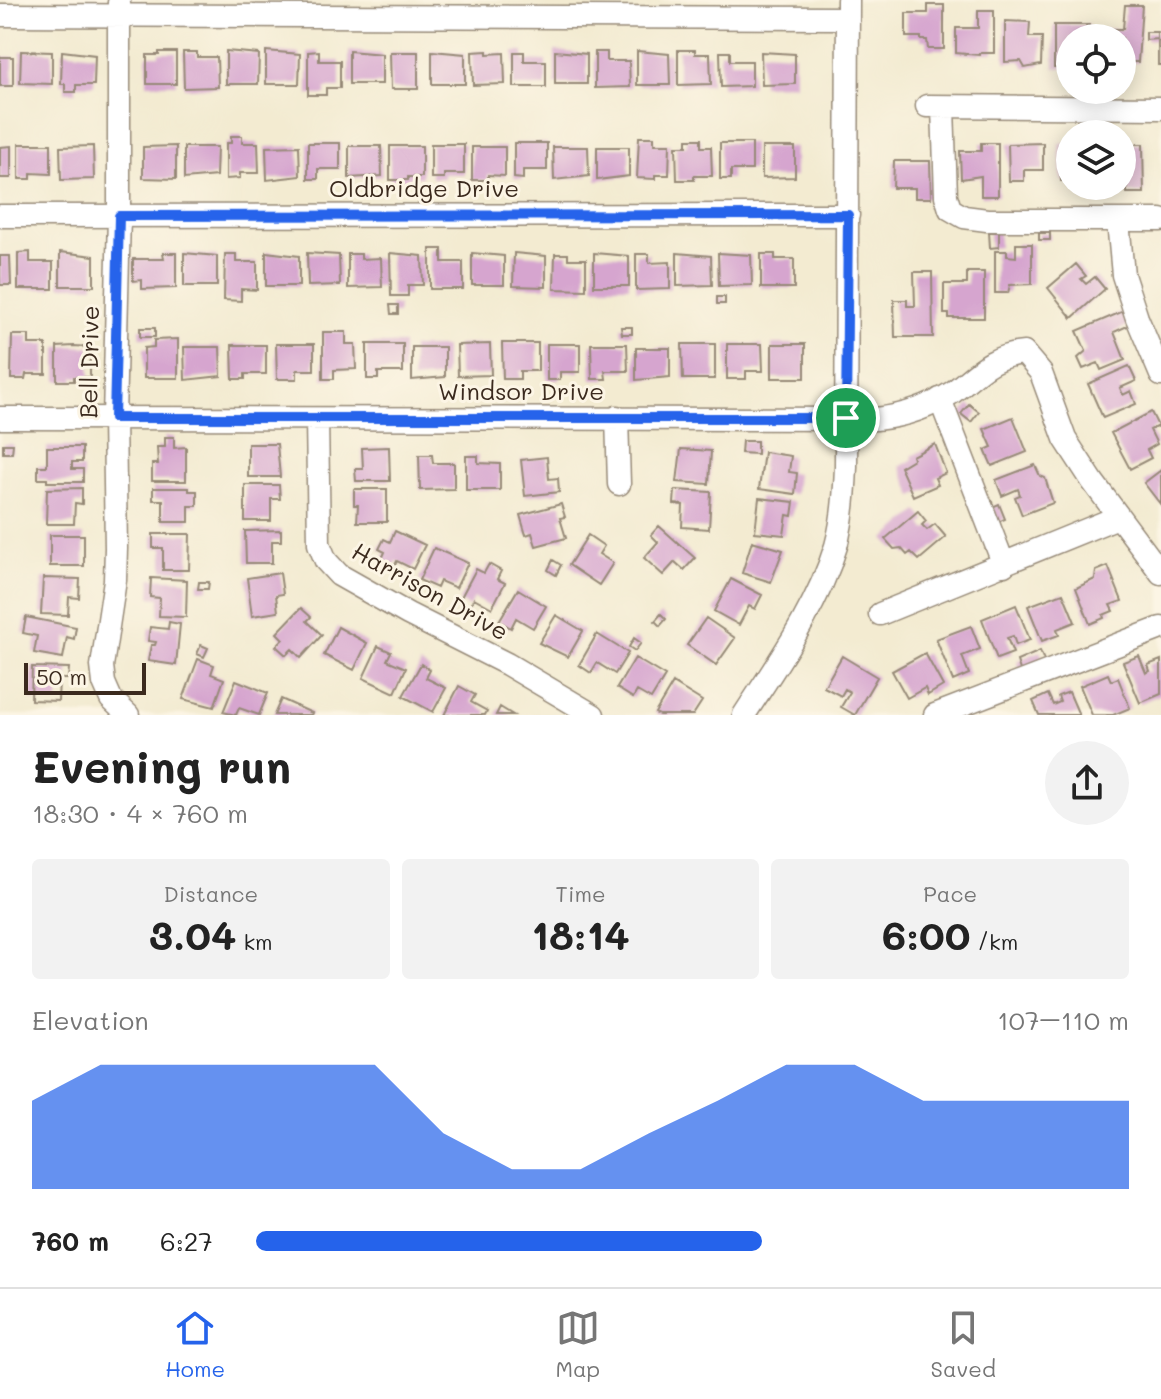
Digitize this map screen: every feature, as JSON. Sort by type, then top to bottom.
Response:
[{"type":"street","points":[[0,15],[119,7],[848,9],[844,504],[836,544],[817,594],[802,624],[744,715]]},
{"type":"street","name":"Bell Drive","points":[[119,7],[119,216],[114,418],[116,569],[102,666],[104,683],[111,699],[128,715]]},
{"type":"street","points":[[1161,108],[935,106],[946,196],[950,209],[964,217],[987,220],[1161,220]]},
{"type":"street","name":"Oldbridge Drive","points":[[0,216],[848,215]]},
{"type":"street","points":[[1118,221],[1123,275],[1161,375]]},
{"type":"street","name":"Windsor Drive","points":[[0,418],[876,419],[898,417],[927,407],[997,358],[1024,353],[1041,373],[1065,439],[1118,517]]},
{"type":"street","points":[[940,399],[1004,565]]},
{"type":"street","points":[[617,417],[619,484]]},
{"type":"street","name":"Harrison Drive","points":[[317,419],[319,544],[326,561],[339,575],[507,664],[593,715]]},
{"type":"street","points":[[880,614],[1118,517],[1161,573]]},
{"type":"street","points":[[935,715],[1161,628]]},
{"type":"building","points":[[928,5],[944,5],[944,49],[928,49],[927,40],[906,37],[906,13],[928,13]]},
{"type":"building","points":[[1125,5],[1142,5],[1138,62],[1136,24],[1123,24]]},
{"type":"building","points":[[978,10],[994,10],[994,53],[956,53],[956,28],[978,28]]},
{"type":"building","points":[[1005,21],[1030,22],[1029,37],[1042,37],[1041,65],[1025,68],[1021,61],[1005,62]]},
{"type":"building","points":[[1054,25],[1056,25],[1056,68]]},
{"type":"building","points":[[1146,32],[1157,32],[1157,39],[1146,40]]},
{"type":"building","points":[[1158,41],[1161,41],[1161,65],[1158,65]]},
{"type":"building","points":[[678,50],[710,54],[711,84],[678,85]]},
{"type":"building","points":[[21,51],[52,52],[52,84],[20,83]]},
{"type":"building","points":[[62,51],[95,55],[94,85],[76,85],[76,92],[65,92],[65,84],[61,84]]},
{"type":"building","points":[[226,51],[259,54],[258,84],[226,84]]},
{"type":"building","points":[[266,51],[300,54],[299,84],[266,84]]},
{"type":"building","points":[[319,51],[319,61],[340,61],[340,88],[326,88],[326,95],[308,95],[308,52]]},
{"type":"building","points":[[349,51],[382,54],[382,84],[349,84]]},
{"type":"building","points":[[432,51],[465,54],[465,84],[432,84]]},
{"type":"building","points":[[487,51],[487,54],[504,53],[505,84],[473,85],[472,52]]},
{"type":"building","points":[[555,51],[587,54],[587,84],[555,84]]},
{"type":"building","points":[[637,51],[669,54],[670,85],[637,85]]},
{"type":"building","points":[[159,52],[176,52],[176,84],[147,84],[147,55],[159,55]]},
{"type":"building","points":[[183,52],[197,52],[197,57],[217,57],[218,87],[184,88]]},
{"type":"building","points":[[390,52],[418,52],[418,89],[391,89]]},
{"type":"building","points":[[514,52],[524,52],[524,61],[546,61],[546,87],[514,87]]},
{"type":"building","points":[[595,52],[607,52],[607,61],[629,61],[630,87],[595,88]]},
{"type":"building","points":[[720,52],[730,52],[730,61],[752,61],[752,86],[721,87]]},
{"type":"building","points":[[761,52],[795,54],[795,84],[762,85]]},
{"type":"building","points":[[0,57],[13,57],[13,86],[0,86]]},
{"type":"building","points":[[231,136],[242,136],[242,143],[258,143],[259,173],[240,173],[240,178],[226,179],[226,143],[231,143]]},
{"type":"building","points":[[639,137],[654,137],[654,144],[670,144],[669,175],[655,175],[655,179],[637,178]]},
{"type":"building","points":[[687,139],[701,139],[701,147],[711,147],[712,176],[677,180],[676,146],[687,146]]},
{"type":"building","points":[[308,143],[340,143],[340,169],[318,169],[318,179],[308,179]]},
{"type":"building","points":[[514,143],[547,143],[547,170],[523,170],[523,179],[514,178]]},
{"type":"building","points":[[720,143],[752,143],[752,170],[731,170],[731,179],[720,179]]},
{"type":"building","points":[[981,143],[998,143],[998,196],[981,196],[981,176],[961,179],[960,151],[981,151]]},
{"type":"building","points":[[1043,143],[1043,170],[1024,170],[1024,181],[1009,181],[1008,144]]},
{"type":"building","points":[[19,144],[51,144],[51,174],[31,173],[31,179],[19,179]]},
{"type":"building","points":[[431,144],[464,144],[464,174],[444,174],[444,178],[431,178]]},
{"type":"building","points":[[1136,144],[1143,144],[1144,193],[1136,193]]},
{"type":"building","points":[[11,146],[11,178],[0,178],[0,147]]},
{"type":"building","points":[[93,146],[94,179],[61,180],[60,147]]},
{"type":"building","points":[[176,146],[176,179],[143,178],[143,147]]},
{"type":"building","points":[[299,146],[300,176],[267,180],[266,147]]},
{"type":"building","points":[[349,146],[381,146],[382,176],[349,178]]},
{"type":"building","points":[[390,146],[422,146],[422,177],[390,180]]},
{"type":"building","points":[[184,147],[217,147],[216,176],[184,179]]},
{"type":"building","points":[[472,147],[505,147],[505,176],[488,175],[488,180],[472,180]]},
{"type":"building","points":[[553,147],[588,147],[589,176],[554,180]]},
{"type":"building","points":[[597,147],[629,147],[629,176],[597,180]]},
{"type":"building","points":[[762,147],[795,147],[795,177],[762,178]]},
{"type":"building","points":[[894,161],[930,161],[931,198],[915,198],[915,188],[893,188]]},
{"type":"building","points":[[989,232],[999,232],[999,247],[990,248]]},
{"type":"building","points":[[1039,233],[1050,233],[1050,240],[1039,240]]},
{"type":"building","points":[[1016,244],[1032,244],[1032,284],[1010,285],[1008,293],[995,293],[995,251],[1007,251],[1007,256],[1016,257]]},
{"type":"building","points":[[430,249],[442,249],[442,262],[463,262],[463,289],[430,289]]},
{"type":"building","points":[[30,252],[30,262],[53,262],[53,289],[18,289],[18,253]]},
{"type":"building","points":[[60,252],[94,256],[94,286],[60,286]]},
{"type":"building","points":[[266,252],[299,256],[299,286],[266,286]]},
{"type":"building","points":[[163,253],[176,253],[176,288],[142,289],[142,280],[133,281],[133,259],[164,259]]},
{"type":"building","points":[[184,253],[217,256],[217,286],[184,286]]},
{"type":"building","points":[[307,253],[339,255],[340,285],[308,286]]},
{"type":"building","points":[[390,253],[422,256],[423,285],[408,285],[408,296],[391,296]]},
{"type":"building","points":[[472,253],[504,256],[504,285],[472,285]]},
{"type":"building","points":[[514,253],[546,256],[546,287],[513,286]]},
{"type":"building","points":[[594,253],[629,256],[629,286],[594,286]]},
{"type":"building","points":[[677,253],[711,256],[712,285],[677,286]]},
{"type":"building","points":[[718,253],[751,255],[752,285],[719,286]]},
{"type":"building","points":[[225,254],[236,254],[236,262],[257,262],[257,290],[241,289],[241,301],[224,300]]},
{"type":"building","points":[[348,254],[361,254],[361,259],[381,258],[382,287],[348,288]]},
{"type":"building","points":[[555,254],[568,254],[568,259],[586,259],[586,290],[554,289]]},
{"type":"building","points":[[636,254],[649,254],[649,263],[670,262],[670,289],[636,290]]},
{"type":"building","points":[[761,254],[775,254],[775,259],[794,259],[794,288],[761,288]]},
{"type":"building","points":[[0,256],[10,256],[11,285],[0,285]]},
{"type":"building","points":[[1076,264],[1086,276],[1081,279],[1086,284],[1095,277],[1105,289],[1072,318],[1048,288]]},
{"type":"building","points":[[914,272],[932,272],[933,337],[895,337],[894,300],[907,300],[907,306],[915,306]]},
{"type":"building","points":[[967,272],[984,272],[984,318],[949,318],[949,314],[944,314],[944,284],[967,284]]},
{"type":"building","points":[[717,297],[725,297],[725,304],[717,304]]},
{"type":"building","points":[[390,305],[398,305],[398,314],[391,314]]},
{"type":"building","points":[[1126,310],[1132,324],[1114,332],[1125,360],[1101,370],[1098,363],[1083,369],[1078,358],[1086,351],[1077,331]]},
{"type":"building","points":[[621,327],[632,327],[632,334],[622,334]]},
{"type":"building","points":[[140,328],[155,328],[155,337],[140,337]]},
{"type":"building","points":[[323,332],[346,332],[346,344],[355,344],[356,369],[334,370],[334,379],[323,379]]},
{"type":"building","points":[[12,335],[29,335],[29,344],[46,344],[46,374],[26,374],[25,379],[11,379]]},
{"type":"building","points":[[178,339],[178,378],[144,378],[144,348],[154,347],[154,340]]},
{"type":"building","points":[[502,343],[538,343],[538,371],[520,371],[520,379],[503,379]]},
{"type":"building","points":[[276,344],[314,344],[314,370],[297,370],[297,379],[277,379]]},
{"type":"building","points":[[367,344],[403,344],[403,372],[378,372],[378,379],[367,379]]},
{"type":"building","points":[[490,344],[491,375],[458,376],[457,345]]},
{"type":"building","points":[[547,344],[580,344],[580,372],[560,372],[560,380],[547,380]]},
{"type":"building","points":[[591,344],[627,344],[628,371],[605,371],[606,379],[592,379]]},
{"type":"building","points":[[682,344],[715,344],[715,379],[683,379]]},
{"type":"building","points":[[727,344],[762,344],[763,371],[746,371],[746,379],[727,379]]},
{"type":"building","points":[[772,344],[805,344],[805,378],[772,378]]},
{"type":"building","points":[[232,345],[266,345],[266,374],[245,374],[245,379],[233,379]]},
{"type":"building","points":[[57,347],[90,347],[90,377],[57,381]]},
{"type":"building","points":[[184,347],[220,347],[221,376],[185,380]]},
{"type":"building","points":[[412,347],[445,347],[445,377],[412,380]]},
{"type":"building","points":[[636,348],[670,348],[670,377],[636,380]]},
{"type":"building","points":[[1129,366],[1136,381],[1120,388],[1123,395],[1131,391],[1136,404],[1103,418],[1088,384]]},
{"type":"building","points":[[969,404],[979,412],[971,422],[961,414]]},
{"type":"building","points":[[1151,412],[1158,426],[1150,430],[1157,444],[1147,450],[1151,458],[1130,469],[1111,433]]},
{"type":"building","points":[[1013,417],[1027,452],[992,466],[985,450],[992,447],[984,429]]},
{"type":"building","points":[[165,437],[174,437],[174,448],[186,447],[186,481],[152,481],[152,464],[158,464],[157,447],[165,447]]},
{"type":"building","points":[[742,441],[757,441],[757,454],[741,453]]},
{"type":"building","points":[[3,444],[13,444],[12,453],[3,453]]},
{"type":"building","points":[[248,444],[277,444],[280,477],[248,477]]},
{"type":"building","points":[[935,444],[946,473],[935,478],[938,485],[913,496],[900,467],[913,459],[912,456]]},
{"type":"building","points":[[47,447],[82,447],[82,462],[72,462],[72,469],[83,469],[83,482],[38,479],[38,466],[47,466]]},
{"type":"building","points":[[389,447],[390,481],[356,481],[355,469],[363,469],[362,448]]},
{"type":"building","points":[[681,449],[711,451],[709,484],[677,482]]},
{"type":"building","points":[[764,452],[791,456],[789,472],[797,473],[795,494],[759,489]]},
{"type":"building","points":[[419,455],[432,455],[433,463],[454,463],[454,489],[420,490]]},
{"type":"building","points":[[466,456],[478,456],[478,463],[500,464],[500,490],[466,490]]},
{"type":"building","points":[[547,457],[549,479],[558,478],[559,492],[525,496],[521,460]]},
{"type":"building","points":[[1035,465],[1040,476],[1045,478],[1053,503],[1022,515],[1015,497],[1020,495],[1018,489],[1002,496],[996,480]]},
{"type":"building","points":[[1161,470],[1161,505],[1144,483]]},
{"type":"building","points":[[245,485],[279,485],[280,499],[271,499],[271,521],[245,521]]},
{"type":"building","points":[[82,488],[82,504],[75,503],[74,524],[46,524],[47,489]]},
{"type":"building","points":[[153,488],[189,488],[189,491],[197,491],[197,506],[189,506],[189,522],[163,522],[163,500],[153,500]]},
{"type":"building","points":[[354,489],[387,489],[387,522],[357,522],[358,505],[354,505]]},
{"type":"building","points":[[675,490],[711,492],[709,529],[682,527],[683,505],[674,504]]},
{"type":"building","points":[[759,498],[794,502],[792,516],[787,515],[784,535],[755,532]]},
{"type":"building","points":[[561,504],[565,517],[560,518],[566,538],[536,546],[532,533],[526,535],[520,515]]},
{"type":"building","points":[[999,504],[1005,519],[998,522],[992,507]]},
{"type":"building","points":[[918,511],[926,521],[922,525],[927,530],[935,524],[946,537],[919,560],[911,552],[907,555],[901,548],[894,549],[885,539]]},
{"type":"building","points":[[659,526],[695,558],[684,570],[675,562],[663,575],[644,558],[658,542],[651,535]]},
{"type":"building","points":[[281,530],[281,541],[272,541],[272,563],[246,563],[245,531]]},
{"type":"building","points":[[395,531],[425,545],[413,569],[397,561],[394,567],[381,561],[385,552],[379,549],[384,539],[390,542]]},
{"type":"building","points":[[153,534],[190,534],[189,570],[163,570],[163,548],[153,548]]},
{"type":"building","points":[[50,535],[84,535],[84,566],[50,566]]},
{"type":"building","points":[[588,535],[604,546],[599,554],[613,563],[599,585],[569,565]]},
{"type":"building","points":[[752,541],[783,550],[771,582],[742,573]]},
{"type":"building","points":[[434,548],[468,563],[456,588],[440,581],[437,588],[419,580]]},
{"type":"building","points":[[553,560],[561,565],[556,575],[548,570]]},
{"type":"building","points":[[489,564],[501,571],[497,579],[505,583],[492,608],[474,598],[469,607],[459,601],[476,569],[484,573]]},
{"type":"building","points":[[1108,566],[1122,601],[1110,605],[1113,611],[1090,624],[1076,588],[1095,579],[1096,571]]},
{"type":"building","points":[[280,573],[283,594],[276,595],[278,612],[252,616],[247,578]]},
{"type":"building","points":[[43,578],[80,579],[79,598],[69,597],[68,615],[41,614]]},
{"type":"building","points":[[151,578],[187,580],[186,617],[159,616],[160,598],[150,597]]},
{"type":"building","points":[[731,579],[762,595],[755,609],[749,606],[739,625],[714,611]]},
{"type":"building","points":[[199,582],[209,582],[208,589],[198,589]]},
{"type":"building","points":[[518,589],[546,606],[533,628],[516,618],[511,628],[499,621]]},
{"type":"building","points":[[1063,593],[1075,622],[1057,629],[1059,635],[1042,641],[1028,606]]},
{"type":"building","points":[[1016,605],[1030,640],[1016,645],[1013,636],[1007,638],[1013,653],[997,659],[982,619]]},
{"type":"building","points":[[301,608],[311,617],[307,621],[322,635],[301,658],[292,649],[286,655],[276,646],[283,639],[277,633]]},
{"type":"building","points":[[661,614],[666,619],[660,626],[655,621]]},
{"type":"building","points":[[556,615],[583,631],[568,657],[539,643]]},
{"type":"building","points":[[26,617],[76,627],[74,639],[67,637],[63,658],[34,653],[37,636],[23,633]]},
{"type":"building","points":[[706,618],[735,638],[716,665],[687,645]]},
{"type":"building","points":[[169,622],[180,624],[176,665],[148,661],[151,645],[156,642],[148,641],[150,627],[168,629]]},
{"type":"building","points":[[971,626],[980,649],[962,656],[969,674],[953,681],[936,639]]},
{"type":"building","points":[[338,627],[367,643],[354,670],[324,655]]},
{"type":"building","points":[[597,634],[628,653],[615,674],[597,663],[591,673],[579,665]]},
{"type":"building","points":[[634,638],[641,643],[635,651],[629,647]]},
{"type":"building","points":[[201,645],[208,648],[204,657],[197,654]]},
{"type":"building","points":[[378,646],[391,652],[387,660],[406,668],[395,693],[363,678]]},
{"type":"building","points":[[1040,651],[1045,663],[1021,673],[1017,661]]},
{"type":"building","points":[[925,653],[943,686],[928,695],[925,688],[907,698],[892,671]]},
{"type":"building","points":[[842,656],[877,677],[855,715],[841,707],[850,692],[845,689],[841,696],[824,687]]},
{"type":"building","points":[[1139,656],[1146,673],[1150,671],[1148,665],[1161,660],[1161,694],[1140,703],[1123,662]]},
{"type":"building","points":[[635,658],[665,676],[651,699],[637,691],[633,698],[617,688]]},
{"type":"building","points":[[198,659],[214,665],[211,674],[224,679],[214,707],[183,699]]},
{"type":"building","points":[[421,664],[430,670],[426,678],[446,688],[433,712],[403,696]]},
{"type":"building","points":[[32,667],[69,668],[68,679],[59,679],[58,701],[31,700]]},
{"type":"building","points":[[1108,674],[1111,681],[1118,678],[1130,708],[1113,715],[1092,715],[1080,686]]},
{"type":"building","points":[[236,680],[268,693],[259,715],[239,708],[236,715],[223,712]]},
{"type":"building","points":[[673,683],[702,701],[693,715],[655,713]]},
{"type":"building","points":[[459,686],[475,695],[471,702],[487,711],[485,715],[444,715]]},
{"type":"building","points":[[1069,692],[1079,715],[1039,715],[1033,701],[1048,694],[1053,705],[1060,702],[1058,696]]},
{"type":"building","points":[[281,699],[312,713],[274,715]]},
{"type":"building","points":[[500,707],[513,715],[496,715]]},
{"type":"route","points":[[848,215],[846,418],[114,418],[119,216],[848,215]]}]
